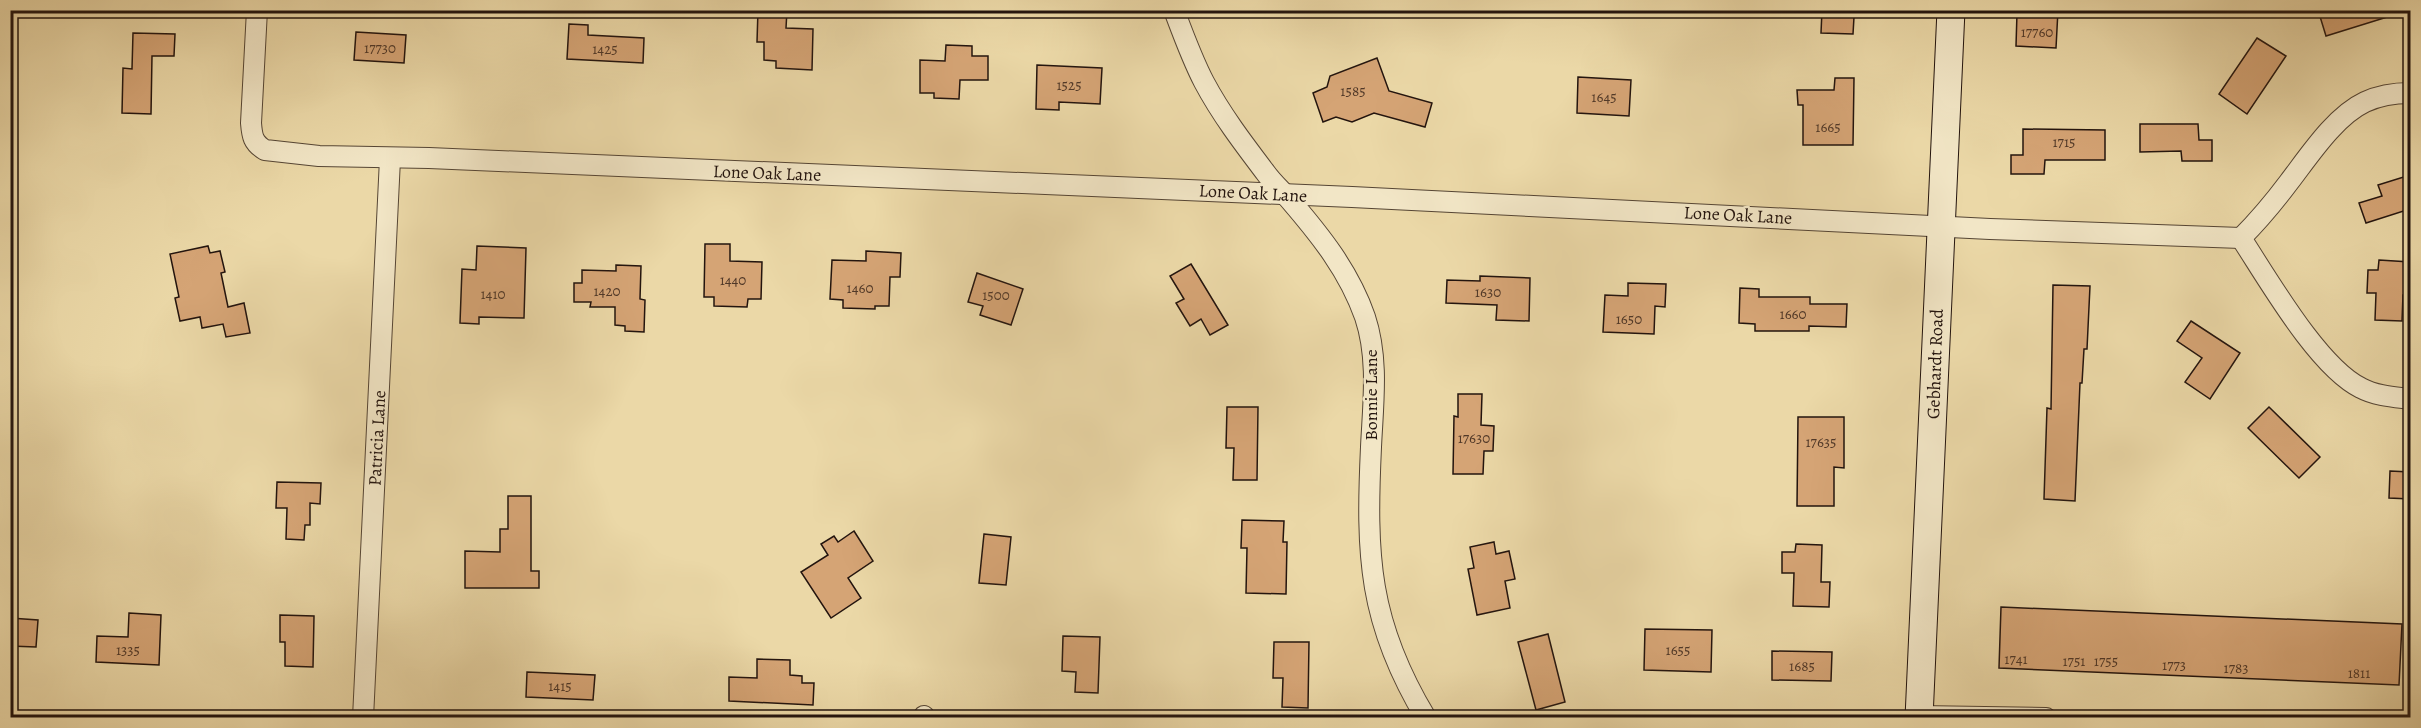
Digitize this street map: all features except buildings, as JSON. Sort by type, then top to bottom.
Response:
[{"type":"street","name":"Lone Oak Lane","points":[[257,10],[251,123],[252,138],[258,146],[265,150],[319,156],[429,158],[1285,194],[1941,226],[2241,238]]},
{"type":"street","name":"Bonnie Lane","points":[[1174,10],[1203,81],[1222,113],[1266,173],[1318,233],[1335,257],[1354,289],[1365,319],[1372,348],[1374,390],[1368,519],[1375,594],[1382,625],[1395,662],[1426,717]]},
{"type":"street","name":"Gebhardt Road","points":[[1919,716],[1951,10]]},
{"type":"street","points":[[2410,93],[2382,95],[2363,102],[2347,114],[2322,140],[2276,199],[2241,238],[2296,321],[2318,350],[2342,373],[2360,388],[2384,396],[2410,399]]},
{"type":"street","name":"Patricia Lane","points":[[363,717],[390,159]]},
{"type":"street","points":[[1919,716],[2046,717]]}]
